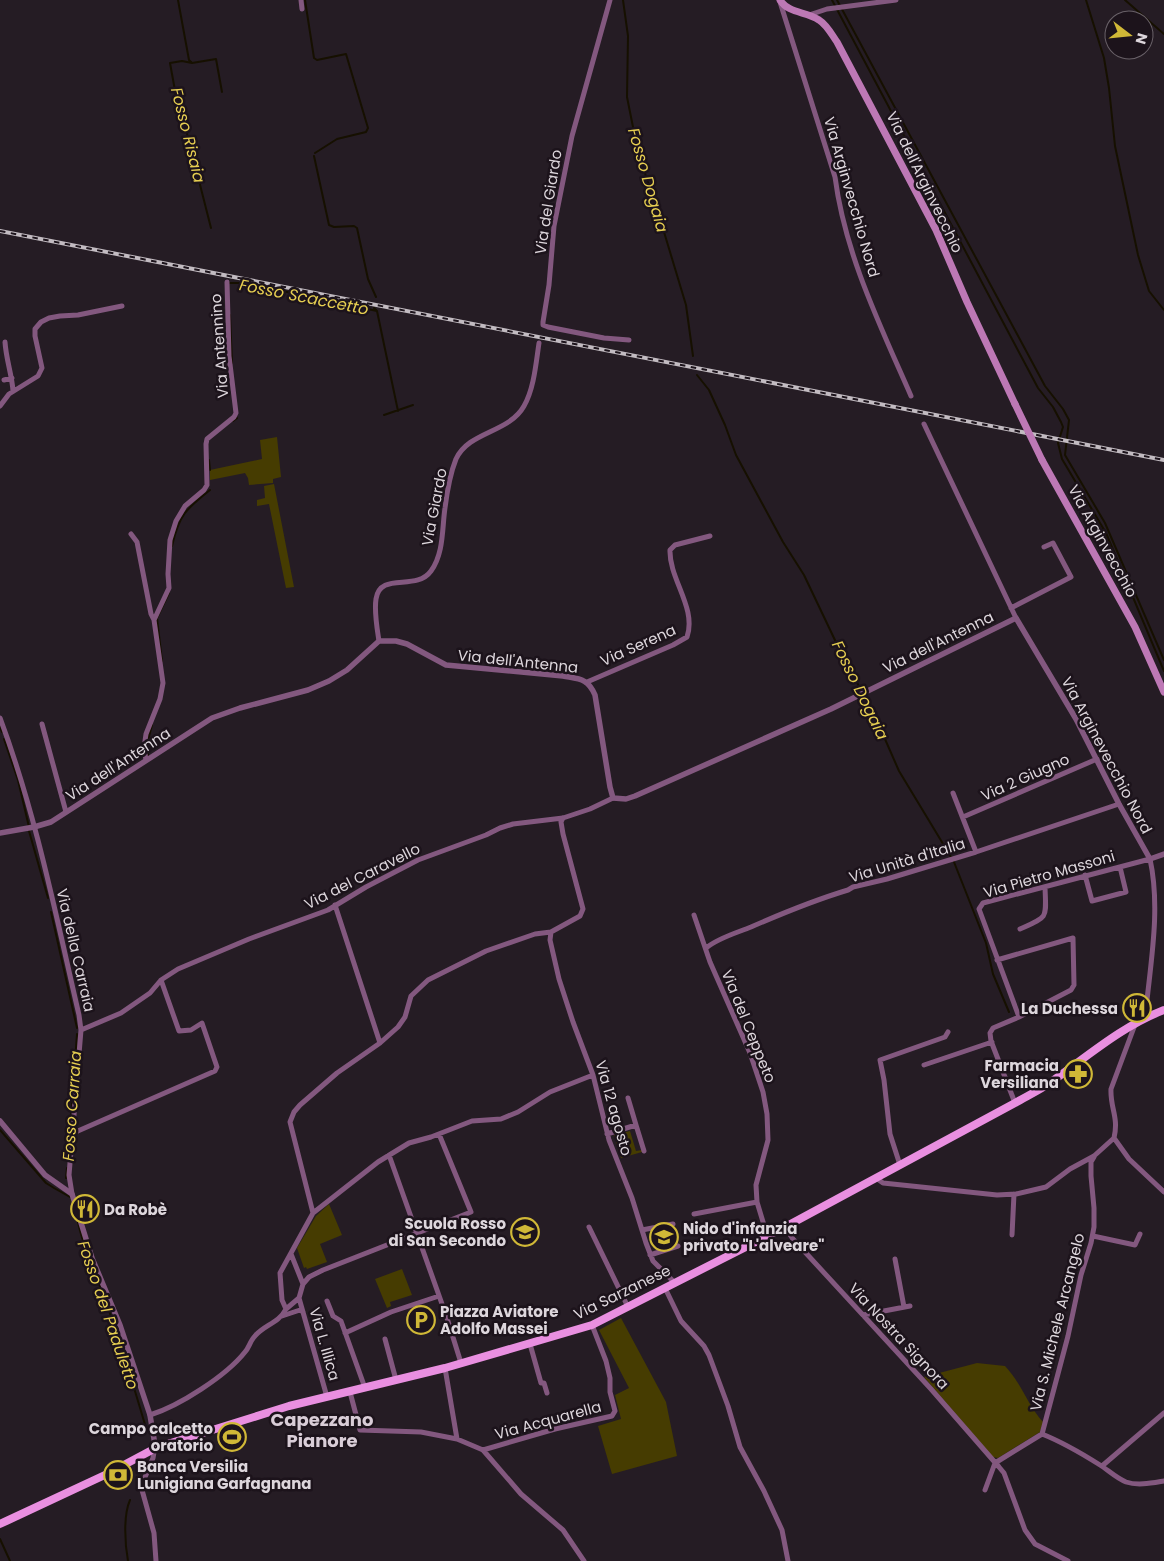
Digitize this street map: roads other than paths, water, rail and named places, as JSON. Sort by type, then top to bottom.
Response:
[{"type":"main road","name":"Via dell'Arginvecchio","points":[[780,1],[796,12],[819,20],[837,42],[936,230],[967,302],[1015,404]]},
{"type":"main road","name":"Via Arginvecchio","points":[[1015,404],[1042,460],[1135,627],[1164,692]]},
{"type":"main road","name":"Via Sarzanese","points":[[0,1524],[107,1474],[155,1448],[289,1406],[445,1368],[592,1325],[784,1227],[1015,1103],[1052,1082],[1121,1031],[1136,1022],[1164,1010]]},
{"type":"street","points":[[301,0],[302,9]]},
{"type":"street","name":"Via del Giardo","points":[[610,0],[572,136],[554,226],[549,285],[543,325],[604,338],[629,340]]},
{"type":"street","points":[[809,15],[826,10],[896,0]]},
{"type":"street","name":"Via Arginvecchio Nord","points":[[780,1],[834,178],[846,233],[864,288],[911,396]]},
{"type":"street","name":"Via Antennino","points":[[154,620],[168,588],[173,528],[185,506],[204,490],[207,484],[207,439],[234,418],[236,413],[229,356],[227,282]]},
{"type":"street","points":[[0,406],[13,392],[42,372],[42,363],[34,336],[35,329],[41,322],[49,318],[78,315],[122,306]]},
{"type":"street","points":[[5,342],[6,360],[12,378],[13,392]]},
{"type":"street","name":"Via Giardo","points":[[379,641],[376,600],[378,590],[381,586],[387,584],[414,582],[431,571],[439,552],[445,508],[456,460],[461,450],[470,443],[510,422],[524,407],[533,379],[539,343]]},
{"type":"street","points":[[4,380],[12,378]]},
{"type":"street","points":[[924,424],[1016,618]]},
{"type":"street","points":[[131,534],[137,542],[151,614],[154,620],[163,683],[160,699],[146,734],[144,748],[146,760]]},
{"type":"street","name":"Via Serena","points":[[587,682],[673,645],[687,637],[690,626],[689,619],[670,550],[675,545],[710,536]]},
{"type":"street","points":[[1011,608],[1071,577],[1053,543],[1044,547]]},
{"type":"street","name":"Via dell'Antenna","points":[[0,834],[45,825],[212,718],[240,708],[308,690],[347,670],[379,641],[396,641],[407,644],[446,666],[563,676],[587,682],[595,695],[613,798],[626,799],[831,709],[1016,618]]},
{"type":"street","name":"Via Arginevecchio Nord","points":[[1016,618],[1076,719],[1119,804],[1150,859],[1154,891],[1154,935],[1147,1000]]},
{"type":"street","name":"Via della Carraia","points":[[0,718],[21,779],[34,827],[79,1015],[81,1030],[69,1175],[72,1194]]},
{"type":"street","points":[[42,724],[66,812]]},
{"type":"street","name":"Via 2 Giugno","points":[[963,817],[1097,759]]},
{"type":"street","points":[[954,793],[976,852]]},
{"type":"street","name":"Via del Caravello","points":[[81,1030],[121,1013],[150,993],[161,980],[178,969],[249,939],[328,910],[418,860],[500,828],[513,824],[562,818],[613,798]]},
{"type":"street","name":"Via Unità d'Italia","points":[[706,948],[712,943],[742,930],[815,900],[848,890],[853,886],[887,879],[976,852],[1119,804]]},
{"type":"street","points":[[313,1213],[290,1122],[294,1112],[337,1074],[380,1043],[401,1024],[411,996],[428,980],[486,951],[535,934],[551,932],[553,929],[574,920],[582,913],[562,834],[562,818]]},
{"type":"street","points":[[1150,859],[1164,854]]},
{"type":"street","name":"Via Pietro Massoni","points":[[1019,1017],[979,909],[980,905],[1085,875],[1150,859]]},
{"type":"street","points":[[1085,875],[1092,900],[1126,892],[1120,867]]},
{"type":"street","points":[[1020,929],[1042,919],[1045,914],[1045,887]]},
{"type":"street","points":[[335,905],[380,1043]]},
{"type":"street","name":"Via del Ceppeto","points":[[694,915],[710,962],[750,1053],[763,1092],[767,1114],[768,1140],[756,1185],[756,1202],[767,1235]]},
{"type":"street","name":"Via 12 agosto","points":[[551,932],[550,940],[559,979],[593,1075],[607,1134],[637,1212],[650,1255],[657,1266],[674,1282]]},
{"type":"street","points":[[997,960],[1073,938],[1074,985],[1071,990],[991,1030],[992,1042],[1015,1103]]},
{"type":"street","points":[[71,1134],[215,1071],[217,1067],[202,1023],[191,1030],[179,1031],[161,980]]},
{"type":"street","points":[[876,1178],[883,1183],[997,1195],[1014,1194],[1046,1187],[1062,1174],[1094,1156],[1114,1138],[1116,1122],[1110,1097],[1111,1089],[1136,1022]]},
{"type":"street","points":[[900,1164],[890,1134],[880,1060],[945,1037],[948,1032]]},
{"type":"street","points":[[924,1065],[992,1042]]},
{"type":"street","points":[[286,1309],[282,1300],[280,1273],[313,1213],[347,1185],[409,1143],[472,1121],[501,1120],[550,1092],[593,1075]]},
{"type":"street","points":[[628,1098],[644,1151]]},
{"type":"street","points":[[0,1121],[45,1175],[72,1194],[92,1258],[120,1325],[150,1416],[155,1448],[142,1490],[154,1533],[156,1561]]},
{"type":"street","points":[[607,1134],[636,1125]]},
{"type":"street","points":[[282,1316],[286,1309],[298,1298],[303,1284],[309,1277],[322,1270],[471,1212],[439,1134]]},
{"type":"street","points":[[1114,1138],[1129,1159],[1164,1192]]},
{"type":"street","points":[[389,1155],[461,1363]]},
{"type":"street","name":"Via S. Michele Arcangelo","points":[[1042,1434],[1068,1336],[1081,1275],[1093,1236],[1094,1208],[1091,1162],[1094,1156]]},
{"type":"street","points":[[1012,1235],[1014,1194]]},
{"type":"street","points":[[694,1214],[756,1202]]},
{"type":"street","points":[[642,1230],[673,1224]]},
{"type":"street","points":[[590,1227],[628,1307]]},
{"type":"street","name":"Via Nostra Signora","points":[[784,1227],[931,1389],[1004,1473],[1025,1530],[1035,1544],[1068,1561]]},
{"type":"street","points":[[1093,1236],[1134,1245],[1140,1234]]},
{"type":"street","points":[[650,1255],[676,1244]]},
{"type":"street","points":[[291,1254],[303,1284]]},
{"type":"street","points":[[863,1315],[907,1306],[895,1259]]},
{"type":"street","points":[[665,1288],[681,1321],[704,1346],[709,1355],[728,1406],[740,1447],[764,1491],[782,1530],[788,1561]]},
{"type":"street","points":[[345,1333],[391,1312],[439,1296]]},
{"type":"street","name":"Via L. Illica","points":[[298,1298],[326,1397]]},
{"type":"street","points":[[327,1302],[334,1316],[341,1321],[365,1388]]},
{"type":"street","points":[[150,1416],[183,1400],[216,1378],[246,1351],[254,1336],[282,1316],[300,1310],[303,1312]]},
{"type":"street","name":"Via Acquarella","points":[[483,1450],[555,1428],[608,1418],[614,1414],[606,1361],[592,1325]]},
{"type":"street","points":[[385,1339],[396,1380]]},
{"type":"street","points":[[530,1344],[541,1383],[544,1383],[547,1393]]},
{"type":"street","points":[[445,1368],[457,1439]]},
{"type":"street","name":"Via Acquarella","points":[[350,1392],[360,1430],[421,1432],[457,1439],[483,1450],[521,1494],[563,1530],[584,1561]]},
{"type":"street","points":[[1102,1466],[1164,1413]]},
{"type":"street","points":[[985,1490],[995,1463],[1042,1434],[1074,1449],[1126,1482],[1142,1484],[1164,1481]]},
{"type":"waterway","name":"Fosso Risaia","points":[[178,0],[189,60],[192,63],[216,59],[222,92]]},
{"type":"waterway","points":[[305,0],[314,58],[317,60],[346,54],[368,128],[366,132],[337,139],[315,153]]},
{"type":"waterway","name":"Fosso Dogaia","points":[[623,0],[628,36],[627,97],[638,152],[686,305],[693,356]]},
{"type":"waterway","points":[[832,0],[1038,388],[1053,407],[1061,422],[1063,427],[1058,443],[1062,459],[1106,533],[1164,671]]},
{"type":"waterway","points":[[837,0],[1045,386],[1069,420],[1065,455],[1105,523],[1164,660]]},
{"type":"waterway","points":[[1086,0],[1104,58],[1115,146],[1138,255],[1149,291],[1164,310]]},
{"type":"waterway","points":[[1125,0],[1164,34]]},
{"type":"waterway","name":"Fosso Risaia","points":[[192,63],[182,61],[170,63],[176,96],[211,228]]},
{"type":"waterway","points":[[314,156],[329,225],[334,227],[354,226],[357,228],[368,279],[376,297]]},
{"type":"waterway","name":"Fosso Scaccetto","points":[[229,283],[245,283],[377,311]]},
{"type":"waterway","points":[[374,308],[377,311],[398,411]]},
{"type":"waterway","name":"Fosso Scaccetto","points":[[230,315],[232,363]]},
{"type":"waterway","name":"Fosso Dogaia","points":[[697,375],[709,390],[736,455],[783,542],[804,575],[843,657],[874,714],[899,771],[954,862],[986,943],[993,974],[1009,1012]]},
{"type":"waterway","points":[[384,415],[413,405]]},
{"type":"waterway","name":"Fosso Scaccetto","points":[[233,421],[237,418]]},
{"type":"waterway","name":"Fosso Scaccetto","points":[[209,460],[210,470]]},
{"type":"waterway","name":"Fosso Scaccetto","points":[[172,546],[181,520],[189,508],[210,490]]},
{"type":"waterway","name":"Fosso Scaccetto","points":[[162,661],[157,618],[169,593]]},
{"type":"waterway","name":"Fosso Scaccetto","points":[[148,755],[147,744],[152,725]]},
{"type":"waterway","name":"Fosso Carraia","points":[[0,727],[2,732]]},
{"type":"waterway","name":"Fosso Carraia","points":[[4,739],[18,780],[29,827]]},
{"type":"waterway","name":"Fosso Carraia","points":[[29,831],[48,898]]},
{"type":"waterway","name":"Fosso Carraia","points":[[51,912],[77,1028]]},
{"type":"waterway","name":"Fosso Carraia","points":[[68,1158],[77,1034]]},
{"type":"waterway","name":"Fosso del Paduletto","points":[[0,1130],[46,1183],[70,1197]]},
{"type":"waterway","name":"Fosso Carraia","points":[[66,1178],[67,1168]]},
{"type":"waterway","name":"Fosso del Paduletto","points":[[78,1222],[87,1254],[117,1335],[146,1428]]},
{"type":"waterway","points":[[128,1561],[125,1538],[130,1500]]},
{"type":"waterway","points":[[0,1539],[10,1561]]},
{"type":"railway","points":[[0,231],[1164,460]]},
{"type":"place","name":"La Duchessa","points":[[1137,1008]]},
{"type":"place","name":"Farmacia Versiliana","points":[[1078,1074]]},
{"type":"place","name":"Da Robè","points":[[85,1209]]},
{"type":"place","name":"Scuola Rosso di San Secondo","points":[[525,1232]]},
{"type":"place","name":"Nido d'infanzia privato \"L'alveare\"","points":[[664,1237]]},
{"type":"place","name":"Piazza Aviatore Adolfo Massei","points":[[421,1320]]},
{"type":"place","name":"Campo calcetto oratorio","points":[[232,1437]]},
{"type":"place","name":"Banca Versilia Lunigiana Garfagnana","points":[[118,1475]]},
{"type":"district","name":"Capezzano Pianore","points":[[322,1429]]}]
